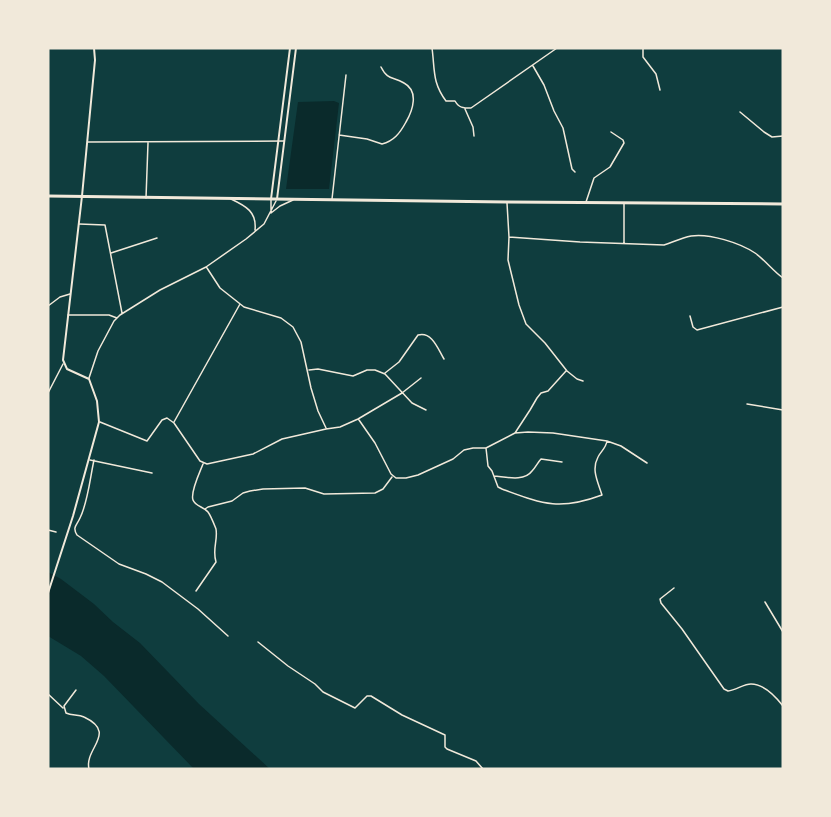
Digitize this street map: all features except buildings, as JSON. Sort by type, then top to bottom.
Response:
[{"type":"highway","points":[[48,196],[783,204]]},
{"type":"street","points":[[48,393],[63,363],[82,196],[95,60],[94,48]]},
{"type":"street","points":[[271,213],[290,48]]},
{"type":"street","points":[[48,593],[73,516],[99,422],[97,401],[89,379],[98,351],[114,321],[122,314],[160,290],[206,267],[264,224],[277,199],[296,48]]},
{"type":"street","points":[[432,48],[434,76],[440,93],[446,101],[454,102],[464,108],[471,108],[557,48]]},
{"type":"street","points":[[643,48],[644,57],[656,75],[660,90]]},
{"type":"street","points":[[533,65],[563,128],[572,168],[575,172]]},
{"type":"street","points":[[339,135],[367,139],[382,144],[398,135],[413,109],[412,94],[406,84],[388,77],[381,67]]},
{"type":"street","points":[[332,200],[346,75]]},
{"type":"street","points":[[464,108],[473,127],[474,136]]},
{"type":"street","points":[[740,112],[772,137],[783,136]]},
{"type":"street","points":[[586,203],[594,178],[610,166],[624,143],[611,132]]},
{"type":"street","points":[[87,142],[285,141]]},
{"type":"street","points":[[146,198],[148,142]]},
{"type":"street","points":[[231,199],[246,206],[253,216],[255,232]]},
{"type":"street","points":[[271,213],[294,200]]},
{"type":"street","points":[[507,202],[510,237],[508,260],[526,324],[545,343],[567,371],[583,381]]},
{"type":"street","points":[[624,203],[624,243]]},
{"type":"street","points":[[78,224],[105,225],[122,314]]},
{"type":"street","points":[[510,237],[664,245],[698,235],[742,246],[757,254],[783,278]]},
{"type":"street","points":[[111,253],[157,238]]},
{"type":"street","points":[[206,267],[220,288],[244,307],[281,318],[292,327],[300,342],[318,411],[326,429]]},
{"type":"street","points":[[48,306],[60,297],[70,294]]},
{"type":"street","points":[[174,423],[240,304]]},
{"type":"street","points":[[690,316],[696,330],[783,307]]},
{"type":"street","points":[[67,315],[109,315],[117,318]]},
{"type":"street","points":[[385,374],[399,362],[421,333],[436,344],[444,359]]},
{"type":"street","points":[[63,363],[67,369],[89,379]]},
{"type":"street","points":[[307,370],[318,369],[352,376],[375,370],[385,374],[412,403],[426,410]]},
{"type":"street","points":[[515,433],[541,393],[548,390],[567,371]]},
{"type":"street","points":[[99,422],[147,441],[163,418],[167,418],[174,423],[200,461],[204,463],[253,454],[282,439],[340,427],[402,393],[421,378]]},
{"type":"street","points":[[747,404],[783,410]]},
{"type":"street","points":[[358,419],[375,443],[392,477]]},
{"type":"street","points":[[392,477],[406,478],[418,475],[453,459],[464,450],[486,447],[515,433],[528,432],[607,441],[621,446],[647,463]]},
{"type":"street","points":[[486,447],[486,461],[498,487],[550,505],[571,504],[602,495],[594,473],[595,465],[607,441]]},
{"type":"street","points":[[89,459],[152,473]]},
{"type":"street","points":[[493,476],[509,478],[530,474],[541,459],[562,462]]},
{"type":"street","points":[[94,460],[81,516],[74,532],[119,564],[162,582],[198,609],[228,636]]},
{"type":"street","points":[[196,591],[216,562],[213,555],[216,530],[205,509],[196,504],[193,498],[204,463]]},
{"type":"street","points":[[205,509],[232,501],[243,493],[263,489],[305,488],[324,494],[375,493],[383,489],[392,477]]},
{"type":"street","points":[[48,530],[56,532]]},
{"type":"street","points":[[674,588],[660,600],[723,689],[728,691],[754,684],[771,693],[783,706]]},
{"type":"street","points":[[765,602],[783,632]]},
{"type":"street","points":[[258,642],[323,692],[355,708],[367,696],[371,696],[402,715],[445,735],[447,749],[476,761],[483,769]]},
{"type":"street","points":[[64,708],[76,690]]},
{"type":"street","points":[[48,694],[64,708],[68,715],[82,716],[98,727],[98,742],[88,759],[89,769]]},
{"type":"water","points":[[334,101],[339,103],[329,189],[286,189],[298,102]]},
{"type":"water","points":[[48,572],[94,604],[140,643],[199,704],[270,769],[194,769],[104,676],[81,656],[48,636]]}]
